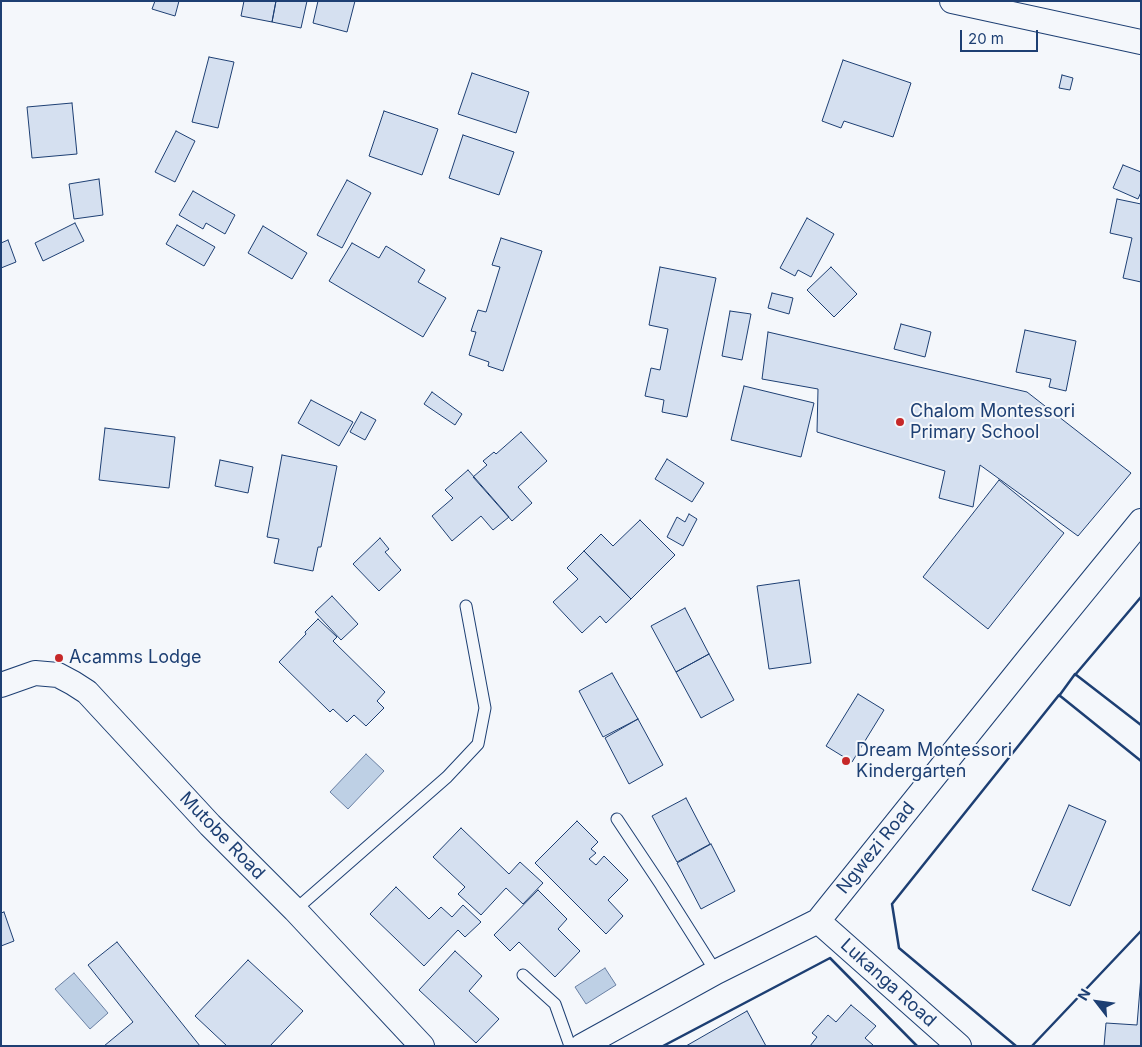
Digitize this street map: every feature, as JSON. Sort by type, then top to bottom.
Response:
[{"type":"street","points":[[952,1],[1141,42]]},
{"type":"street","name":"Ngwezi Road","points":[[582,1046],[716,972],[818,921],[1141,521]]},
{"type":"street","name":"Mutobe Road","points":[[1,685],[34,673],[58,675],[87,692],[210,825],[295,910],[422,1046]]},
{"type":"street","name":"Lukanga Road","points":[[818,921],[959,1046]]},
{"type":"lane","points":[[295,910],[447,777],[478,744],[486,708],[466,606]]},
{"type":"lane","points":[[617,819],[716,972]]},
{"type":"lane","points":[[522,974],[555,1004],[570,1046]]},
{"type":"water","points":[[366,754],[384,771],[348,809],[330,792]]},
{"type":"water","points":[[605,968],[616,985],[586,1004],[575,987]]},
{"type":"water","points":[[74,973],[108,1013],[90,1029],[55,989]]},
{"type":"building","points":[[155,1],[179,1],[175,16],[152,9]]},
{"type":"building","points":[[244,1],[276,1],[272,22],[241,16]]},
{"type":"building","points":[[276,1],[307,1],[301,28],[272,22]]},
{"type":"building","points":[[318,1],[355,1],[347,32],[313,23]]},
{"type":"building","points":[[209,57],[234,62],[218,128],[192,122]]},
{"type":"building","points":[[843,60],[911,83],[893,137],[844,121],[841,128],[822,121]]},
{"type":"building","points":[[472,73],[529,92],[516,133],[458,114]]},
{"type":"building","points":[[1062,75],[1073,78],[1070,90],[1059,88]]},
{"type":"building","points":[[72,103],[77,154],[32,158],[27,107]]},
{"type":"building","points":[[384,111],[438,129],[422,175],[369,156]]},
{"type":"building","points":[[176,131],[195,141],[175,182],[155,172]]},
{"type":"building","points":[[463,135],[514,152],[499,195],[449,178]]},
{"type":"building","points":[[1123,165],[1141,172],[1141,192],[1138,199],[1113,188]]},
{"type":"building","points":[[99,179],[103,215],[74,219],[69,184]]},
{"type":"building","points":[[347,180],[371,193],[342,248],[317,235]]},
{"type":"building","points":[[193,191],[235,215],[225,234],[206,223],[203,229],[179,215]]},
{"type":"building","points":[[1117,199],[1141,204],[1141,282],[1123,278],[1132,238],[1110,233]]},
{"type":"building","points":[[807,218],[834,234],[811,277],[798,270],[795,276],[780,268]]},
{"type":"building","points":[[75,223],[84,241],[43,261],[35,243]]},
{"type":"building","points":[[177,225],[215,247],[204,266],[166,244]]},
{"type":"building","points":[[263,226],[307,253],[292,279],[248,253]]},
{"type":"building","points":[[501,238],[542,251],[503,371],[488,366],[489,362],[469,355],[476,332],[471,331],[478,310],[486,312],[500,267],[492,265]]},
{"type":"building","points":[[8,240],[16,262],[1,268],[1,243]]},
{"type":"building","points":[[352,243],[379,258],[386,246],[425,270],[418,282],[446,298],[423,337],[329,281]]},
{"type":"building","points":[[660,267],[716,278],[687,417],[662,412],[664,400],[645,396],[651,368],[660,370],[668,329],[649,325]]},
{"type":"building","points":[[831,267],[857,294],[834,317],[807,290]]},
{"type":"building","points":[[772,293],[793,298],[789,314],[768,308]]},
{"type":"building","points":[[730,311],[751,314],[742,360],[722,356]]},
{"type":"building","points":[[901,324],[931,332],[925,357],[894,349]]},
{"type":"building","points":[[1025,330],[1076,341],[1066,391],[1049,387],[1051,379],[1016,372]]},
{"type":"building","points":[[768,332],[1027,392],[1131,473],[1078,536],[980,465],[973,507],[939,498],[945,471],[817,432],[818,389],[762,379]]},
{"type":"building","points":[[744,386],[814,403],[801,457],[731,440]]},
{"type":"building","points":[[432,392],[462,414],[455,425],[424,404]]},
{"type":"building","points":[[311,400],[353,422],[339,446],[298,423]]},
{"type":"building","points":[[361,412],[376,420],[365,440],[350,432]]},
{"type":"building","points":[[105,428],[175,437],[169,488],[99,480]]},
{"type":"building","points":[[521,432],[547,461],[518,487],[532,503],[512,521],[473,477],[487,465],[483,461],[494,452],[496,454]]},
{"type":"building","points":[[282,455],[337,466],[321,547],[318,547],[313,571],[274,563],[279,539],[267,537]]},
{"type":"building","points":[[667,459],[704,483],[692,502],[655,479]]},
{"type":"building","points":[[220,460],[253,467],[248,493],[215,486]]},
{"type":"building","points":[[468,470],[509,517],[493,530],[481,516],[452,541],[432,516],[453,498],[445,490]]},
{"type":"building","points":[[999,480],[1064,533],[988,629],[923,577]]},
{"type":"building","points":[[689,514],[697,519],[683,546],[667,537],[677,517],[685,522]]},
{"type":"building","points":[[640,520],[675,555],[631,599],[584,551],[601,534],[613,546]]},
{"type":"building","points":[[380,538],[389,549],[385,552],[401,570],[379,591],[353,564]]},
{"type":"building","points":[[584,551],[631,599],[606,623],[600,616],[582,633],[553,602],[578,579],[567,568]]},
{"type":"building","points":[[799,580],[811,663],[769,669],[757,586]]},
{"type":"building","points":[[332,596],[358,624],[341,640],[315,612]]},
{"type":"building","points":[[685,608],[709,654],[676,672],[651,626]]},
{"type":"building","points":[[318,619],[337,637],[333,641],[385,692],[377,701],[384,708],[366,726],[354,715],[347,722],[333,709],[330,712],[279,662]]},
{"type":"building","points":[[709,654],[734,700],[701,718],[676,672]]},
{"type":"building","points":[[612,673],[638,719],[603,737],[579,691]]},
{"type":"building","points":[[858,694],[884,710],[852,762],[826,746]]},
{"type":"building","points":[[638,719],[663,765],[629,784],[605,738]]},
{"type":"building","points":[[686,798],[710,844],[677,862],[652,816]]},
{"type":"building","points":[[1069,805],[1106,821],[1070,906],[1032,890]]},
{"type":"building","points":[[577,821],[598,842],[591,849],[596,853],[589,859],[596,865],[604,856],[628,880],[608,900],[623,916],[606,934],[535,863]]},
{"type":"building","points":[[461,828],[509,874],[520,862],[543,883],[523,904],[506,888],[481,915],[458,894],[465,887],[433,857]]},
{"type":"building","points":[[711,844],[735,891],[701,909],[677,863]]},
{"type":"building","points":[[396,887],[429,919],[441,907],[452,917],[463,905],[481,922],[465,937],[458,930],[424,966],[370,914]]},
{"type":"building","points":[[538,890],[567,919],[558,929],[580,951],[555,977],[519,942],[510,951],[494,935]]},
{"type":"building","points":[[4,912],[14,941],[1,946],[1,913]]},
{"type":"building","points":[[117,942],[200,1046],[104,1046],[133,1022],[88,965]]},
{"type":"building","points":[[455,951],[482,976],[469,991],[499,1019],[476,1043],[419,990]]},
{"type":"building","points":[[248,960],[303,1011],[270,1046],[227,1046],[195,1016]]},
{"type":"building","points":[[1141,976],[1141,1046],[1104,1046],[1106,1023],[1137,1025]]},
{"type":"building","points":[[851,1005],[876,1026],[865,1038],[872,1046],[810,1046],[817,1037],[812,1033],[828,1015],[836,1022]]},
{"type":"building","points":[[747,1011],[766,1046],[686,1046]]},
{"type":"wall","points":[[1075,675],[1141,597]]},
{"type":"wall","points":[[1059,696],[1075,674],[1141,725]]},
{"type":"wall","points":[[1016,1046],[899,948],[892,904],[1059,695],[1141,761]]},
{"type":"wall","points":[[1032,1046],[1141,931]]},
{"type":"wall","points":[[663,1046],[830,958],[917,1046]]},
{"type":"place","name":"Chalom Montessori Primary School","points":[[900,422]]},
{"type":"place","name":"Acamms Lodge","points":[[59,658]]},
{"type":"place","name":"Dream Montessori Kindergarten","points":[[846,761]]}]
